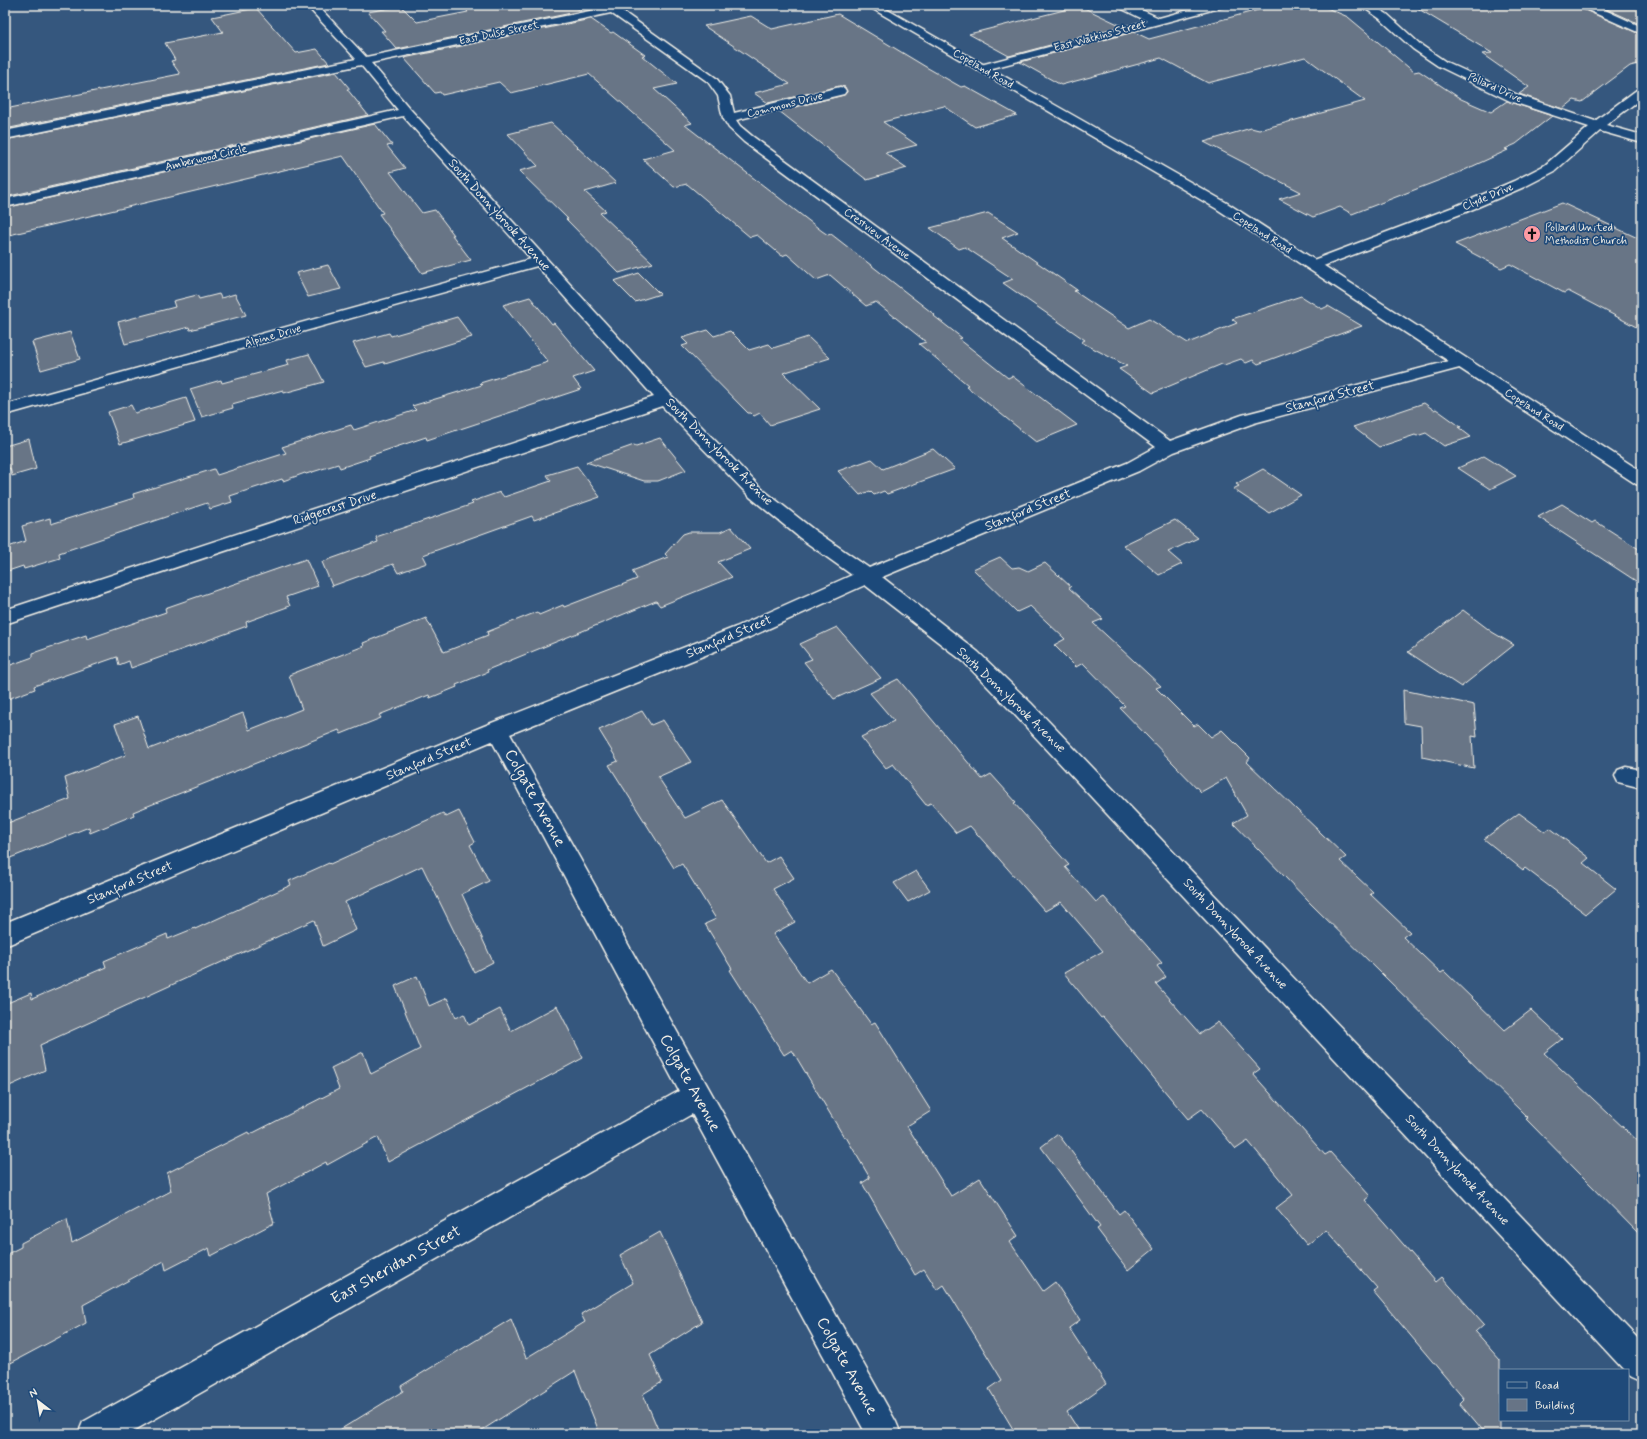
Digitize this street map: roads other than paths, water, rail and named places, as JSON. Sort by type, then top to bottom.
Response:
[{"type":"street","name":"South Donnybrook Avenue","points":[[311,5],[364,61],[406,112],[665,399],[756,493],[807,534],[867,576],[971,658],[1023,708],[1642,1366]]},
{"type":"street","name":"East Dulse Street","points":[[364,61],[610,7],[634,5]]},
{"type":"street","name":"Copeland Road","points":[[871,5],[1205,196],[1641,478]]},
{"type":"street","points":[[1122,5],[1157,21]]},
{"type":"street","name":"East Watkins Street","points":[[981,68],[1220,5]]},
{"type":"street","name":"Pollard Drive","points":[[1365,5],[1383,16],[1417,47],[1442,64],[1514,98],[1597,126],[1642,139]]},
{"type":"street","points":[[1585,5],[1642,31]]},
{"type":"street","name":"Crestview Avenue","points":[[610,7],[712,80],[724,96],[729,118],[735,128],[748,139],[1168,448]]},
{"type":"street","points":[[5,136],[364,61]]},
{"type":"street","name":"Commons Drive","points":[[729,118],[840,91]]},
{"type":"street","name":"Clyde Drive","points":[[1313,265],[1461,209],[1519,184],[1550,168],[1597,126],[1642,92]]},
{"type":"street","name":"Amberwood Circle","points":[[5,203],[406,112]]},
{"type":"street","name":"Alpine Drive","points":[[5,410],[540,261]]},
{"type":"street","name":"Stanford Street","points":[[5,935],[498,730],[743,632],[867,576],[1133,467],[1168,448],[1248,418],[1461,363]]},
{"type":"street","name":"Ridgecrest Drive","points":[[5,617],[665,399]]},
{"type":"street","name":"Colgate Avenue","points":[[498,730],[697,1096],[884,1434]]},
{"type":"street","name":"East Sheridan Street","points":[[95,1434],[697,1096]]},
{"type":"place","name":"Pollard United Methodist Church","points":[[1532,234]]}]
